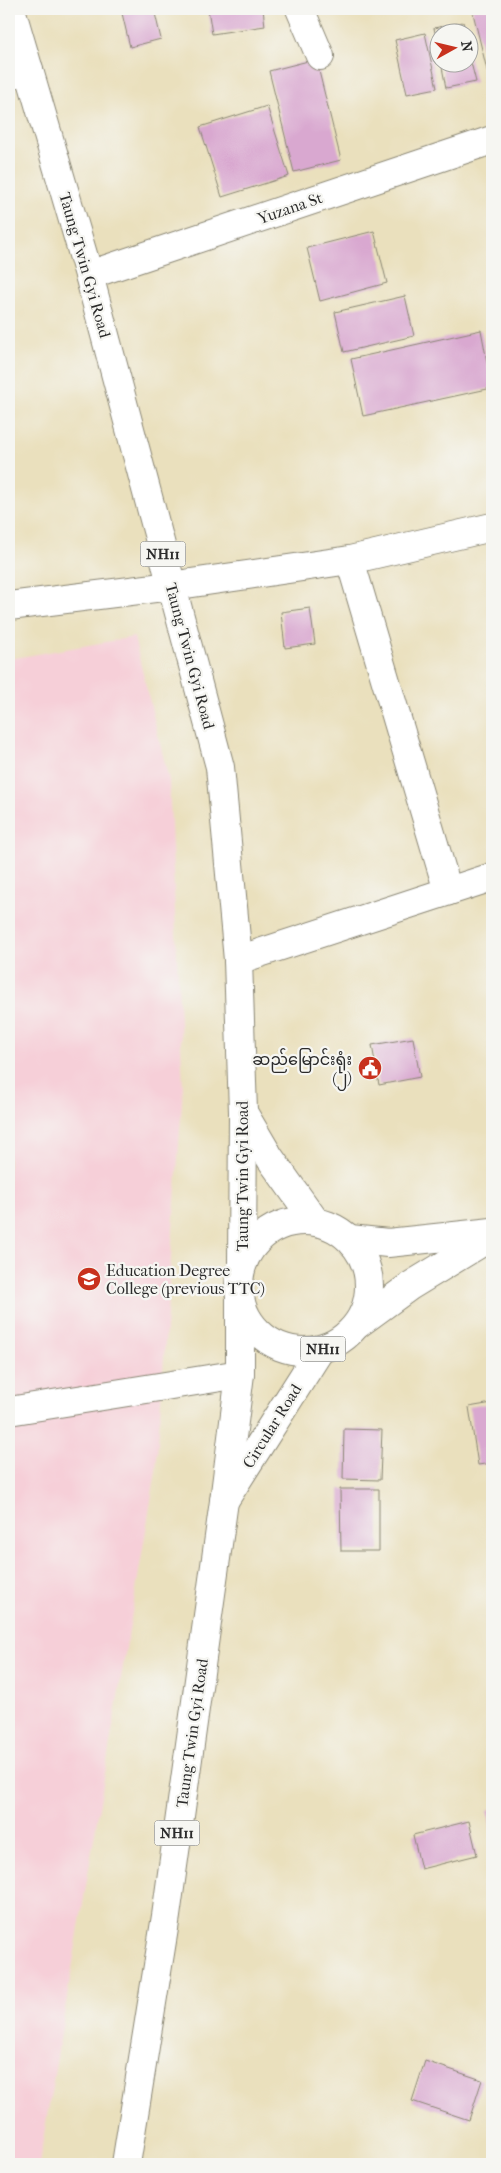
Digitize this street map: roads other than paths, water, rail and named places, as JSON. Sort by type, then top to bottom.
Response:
[{"type":"main road","name":"Taung Twin Gyi Road","points":[[11,9],[19,72],[88,276],[220,767],[238,960],[243,1112],[242,1263]]},
{"type":"main road","points":[[300,9],[320,56]]},
{"type":"main road","name":"Yuzana St","points":[[88,276],[492,140]]},
{"type":"main road","points":[[9,606],[172,586],[350,560],[492,527]]},
{"type":"main road","points":[[350,560],[448,891]]},
{"type":"main road","points":[[238,960],[492,877]]},
{"type":"main road","points":[[243,1112],[270,1158],[315,1221],[350,1239],[388,1243],[492,1232]]},
{"type":"main road","points":[[242,1263],[259,1238],[285,1223],[315,1221]]},
{"type":"main road","points":[[358,1324],[410,1286],[492,1236]]},
{"type":"main road","name":"NH11","points":[[242,1263],[240,1300],[256,1331],[285,1349],[320,1350],[341,1340],[358,1324],[369,1295],[366,1265],[350,1239]]},
{"type":"main road","name":"Taung Twin Gyi Road","points":[[126,2164],[167,1906],[224,1502],[240,1374],[240,1300]]},
{"type":"main road","name":"Circular Road","points":[[224,1502],[320,1350]]},
{"type":"main road","points":[[9,1410],[240,1374]]},
{"type":"place","name":"ဆည်မြောင်းရုံး (၂)","points":[[370,1068]]},
{"type":"place","name":"Education Degree College (previous TTC)","points":[[89,1279]]}]
